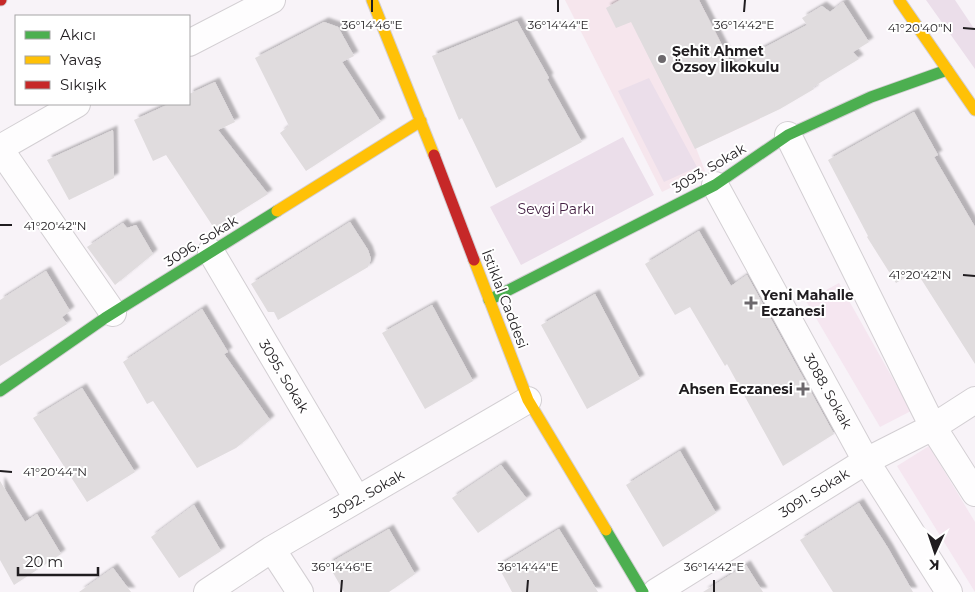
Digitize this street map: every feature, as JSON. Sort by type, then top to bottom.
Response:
[{"type":"street","points":[[190,43],[272,0]]},
{"type":"street","name":"İstiklal Caddesi","points":[[372,0],[421,121],[528,400],[643,592]]},
{"type":"street","points":[[899,0],[975,110]]},
{"type":"street","name":"3093. Sokak","points":[[489,300],[715,185],[788,135],[871,97],[947,70]]},
{"type":"street","points":[[75,105],[0,149],[113,313]]},
{"type":"street","name":"3096. Sokak","points":[[0,391],[113,313],[421,121]]},
{"type":"street","points":[[788,135],[933,427],[975,493]]},
{"type":"street","name":"3088. Sokak","points":[[715,185],[866,461],[949,592]]},
{"type":"street","name":"3095. Sokak","points":[[211,252],[357,499]]},
{"type":"street","name":"3092. Sokak","points":[[207,592],[272,549],[528,400]]},
{"type":"street","name":"3091. Sokak","points":[[656,592],[866,461],[933,427],[975,400]]},
{"type":"street","points":[[272,549],[300,592]]},
{"type":"shaded area","name":"Şehit Ahmet Özsoy İlkokulu","points":[[565,0],[699,0],[760,119],[696,148],[705,171],[662,192]]},
{"type":"shaded area","points":[[839,283],[911,411],[880,427],[806,301]]},
{"type":"shaded area","points":[[929,446],[975,522],[975,592],[897,466]]},
{"type":"green space","points":[[926,0],[955,0],[975,30],[975,69]]},
{"type":"green space","points":[[649,78],[697,167],[664,182],[618,91]]},
{"type":"green space","name":"Sevgi Parkı","points":[[623,137],[654,195],[521,265],[490,207]]},
{"type":"building","points":[[620,0],[699,0],[732,65],[807,25],[802,18],[822,6],[830,12],[843,2],[869,42],[853,52],[859,59],[813,87],[814,89],[780,109],[695,149],[631,22],[616,28],[606,8]]},
{"type":"building","points":[[517,21],[582,142],[496,188],[462,118],[459,120],[432,56]]},
{"type":"building","points":[[324,22],[338,27],[354,56],[342,62],[381,122],[306,171],[280,133],[289,126],[255,58]]},
{"type":"building","points":[[215,82],[235,122],[218,130],[268,194],[214,228],[166,155],[153,161],[134,120],[167,105],[190,105],[190,94]]},
{"type":"building","points":[[914,112],[938,155],[934,157],[975,227],[975,364],[916,271],[896,283],[867,237],[828,160]]},
{"type":"building","points":[[113,130],[114,178],[69,200],[47,160]]},
{"type":"building","points":[[350,222],[368,250],[371,259],[368,267],[278,320],[274,312],[268,312],[251,284]]},
{"type":"building","points":[[123,223],[127,228],[136,225],[153,254],[115,285],[87,247]]},
{"type":"building","points":[[699,231],[731,286],[747,275],[834,434],[783,466],[727,364],[725,366],[690,307],[675,315],[645,264]]},
{"type":"building","points":[[46,271],[70,311],[62,317],[67,324],[0,366],[0,300]]},
{"type":"building","points":[[595,294],[640,379],[587,409],[541,325]]},
{"type":"building","points":[[432,305],[473,381],[425,409],[382,333]]},
{"type":"building","points":[[202,309],[228,352],[224,354],[270,420],[236,448],[197,468],[153,401],[147,404],[123,362]]},
{"type":"building","points":[[82,388],[135,472],[87,502],[33,418]]},
{"type":"building","points":[[680,451],[716,513],[663,547],[626,485]]},
{"type":"building","points":[[501,465],[527,499],[478,533],[452,498]]},
{"type":"building","points":[[0,481],[25,522],[37,514],[61,554],[14,585],[0,560]]},
{"type":"building","points":[[859,503],[913,592],[833,592],[800,540]]},
{"type":"building","points":[[194,505],[221,551],[179,578],[151,537]]},
{"type":"building","points":[[389,529],[415,574],[389,592],[344,592],[328,564]]},
{"type":"building","points":[[559,529],[598,592],[512,592],[498,566]]},
{"type":"building","points":[[746,565],[763,592],[703,592]]},
{"type":"building","points":[[113,568],[131,592],[79,592]]},
{"type":"traffic: fast","points":[[489,300],[715,185],[788,135],[871,97],[947,70]]},
{"type":"traffic: fast","points":[[0,391],[105,318],[277,211]]},
{"type":"traffic: fast","points":[[606,530],[643,592]]},
{"type":"traffic: slow","points":[[372,0],[434,155]]},
{"type":"traffic: slow","points":[[899,0],[975,110]]},
{"type":"traffic: slow","points":[[277,211],[421,121]]},
{"type":"traffic: slow","points":[[474,260],[528,400],[606,530]]},
{"type":"traffic: jam","points":[[434,155],[474,260]]},
{"type":"place","name":"Şehit Ahmet Özsoy İlkokulu","points":[[662,59]]},
{"type":"place","name":"Yeni Mahalle Eczanesi","points":[[751,303]]},
{"type":"place","name":"Ahsen Eczanesi","points":[[803,389]]}]
